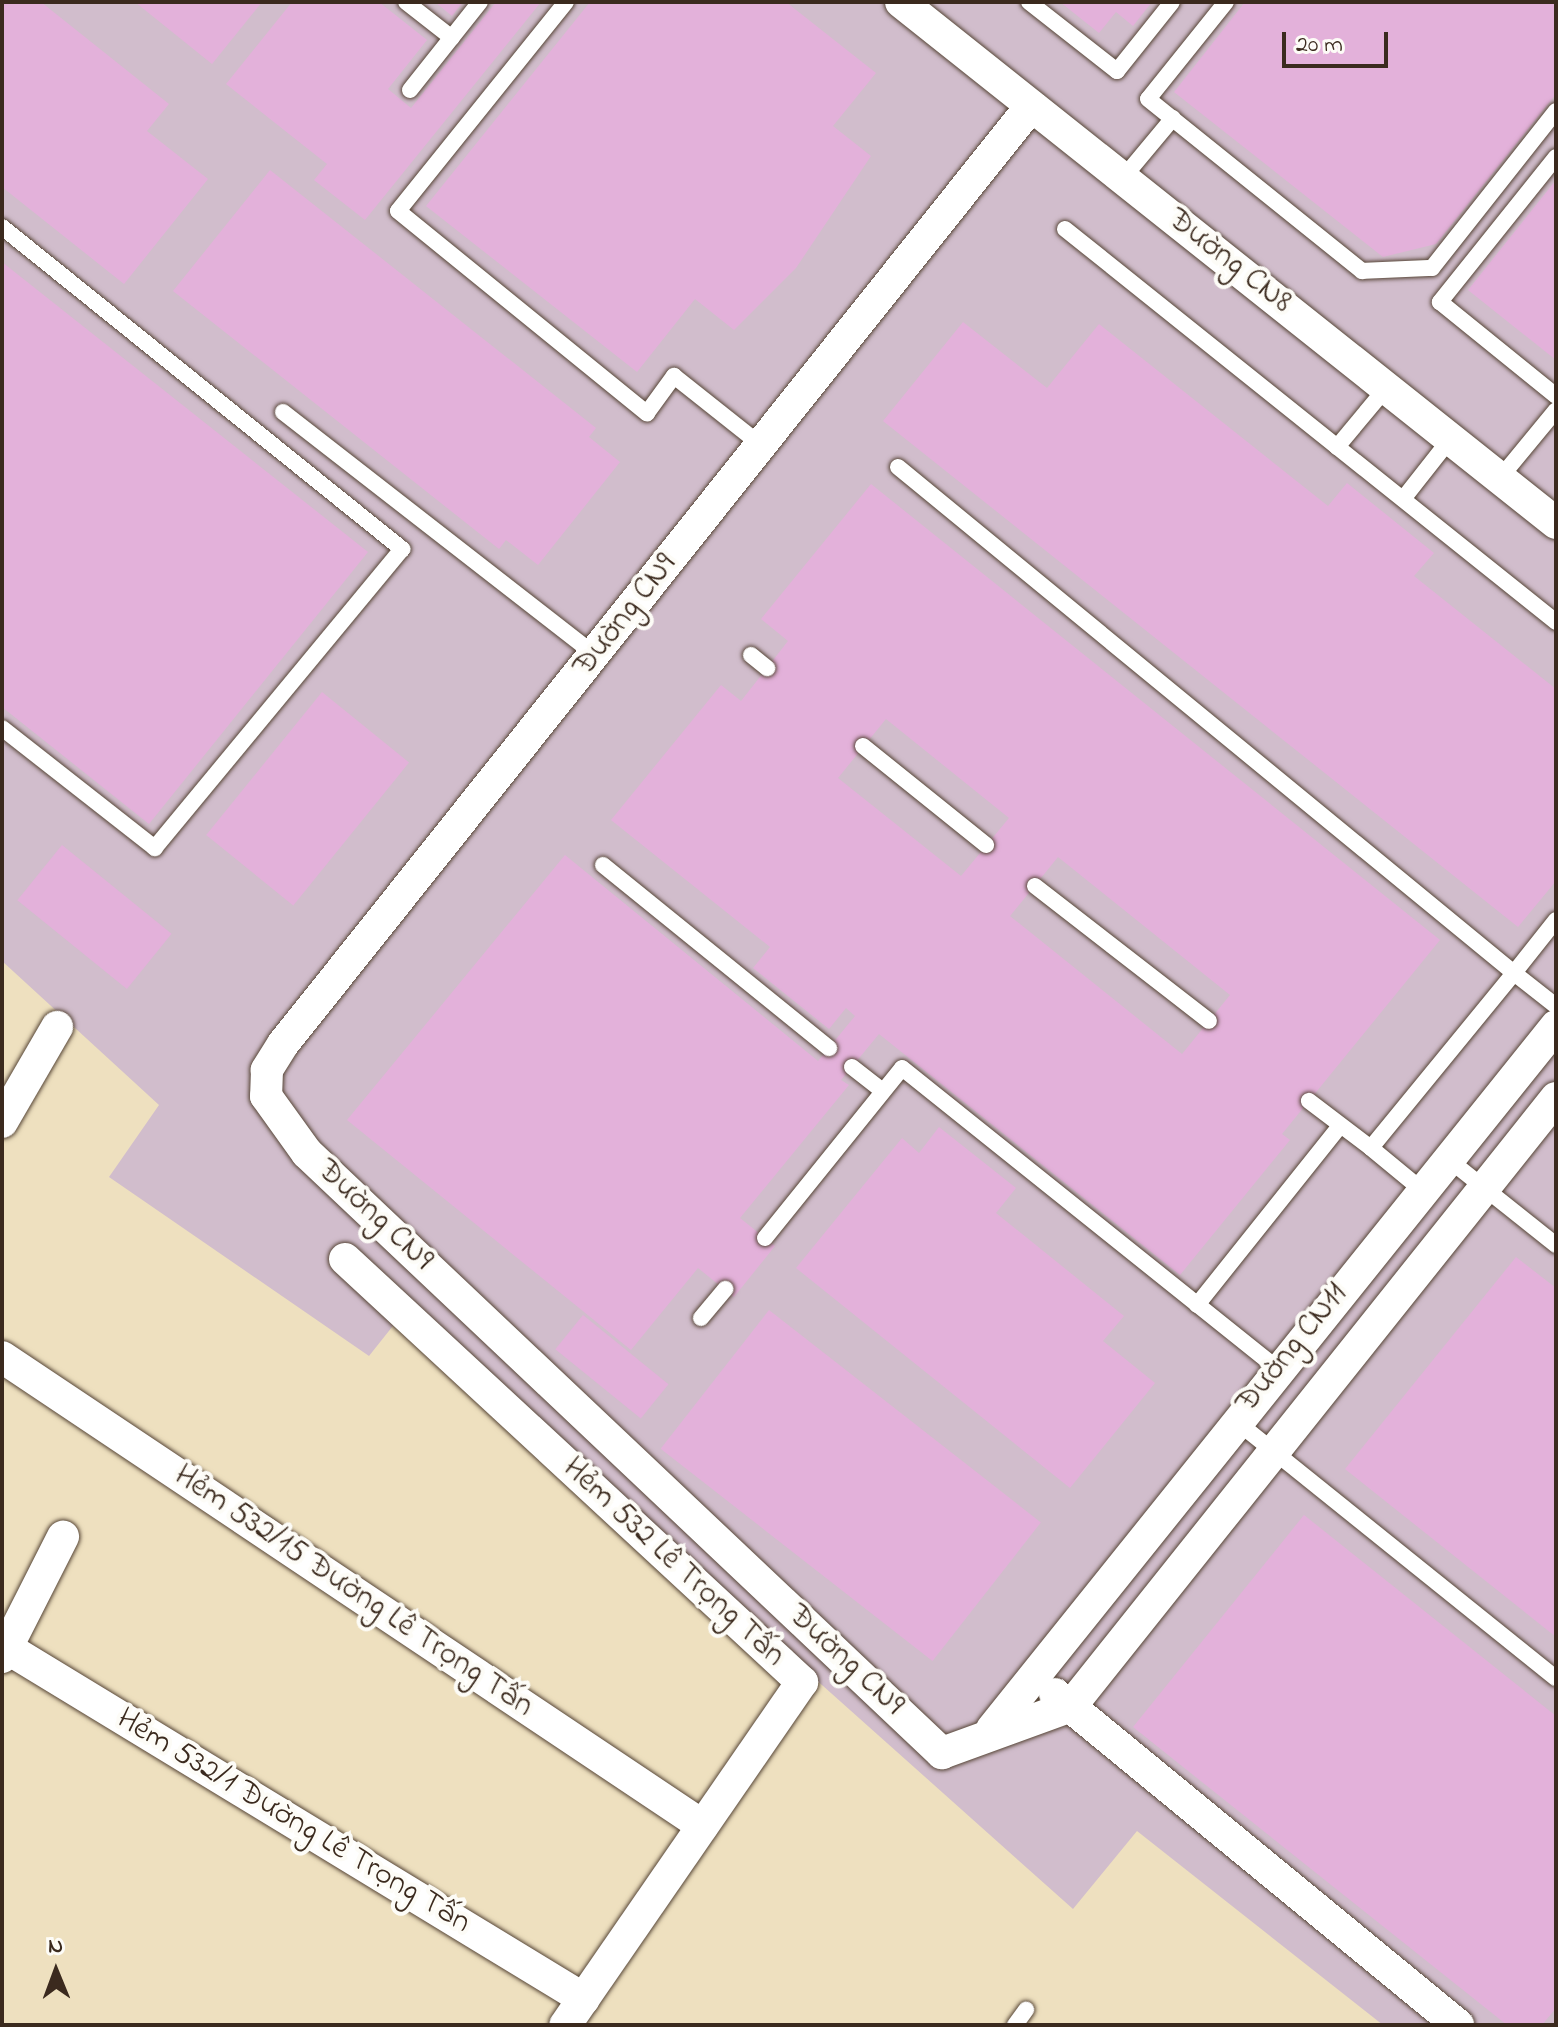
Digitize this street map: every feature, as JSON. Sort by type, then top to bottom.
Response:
[{"type":"street","name":"Đường CN8","points":[[901,2],[1556,523]]},
{"type":"street","name":"Đường CN9","points":[[1031,106],[283,1044],[267,1070],[266,1096],[307,1153],[942,1753],[992,1729],[1071,1706]]},
{"type":"street","name":"Đường CN11","points":[[992,1729],[1235,1420],[1556,1026]]},
{"type":"street","points":[[2,1122],[57,1027]]},
{"type":"street","name":"Đường CN11","points":[[1071,1706],[1272,1450],[1556,1098]]},
{"type":"street","name":"Hẻm 532 Lê Trọng Tấn","points":[[345,1259],[802,1682],[574,2012]]},
{"type":"street","name":"Hẻm 532/15 Đường Lê Trọng Tấn","points":[[2,1357],[703,1826]]},
{"type":"street","points":[[4,1650],[63,1537]]},
{"type":"street","name":"Hẻm 532/1 Đường Lê Trọng Tấn","points":[[4,1650],[574,2012]]},
{"type":"street","points":[[1034,1677],[1458,2025]]},
{"type":"lane","points":[[406,2],[452,38]]},
{"type":"lane","points":[[410,90],[480,2]]},
{"type":"lane","points":[[566,2],[398,211],[647,413],[674,376],[761,445]]},
{"type":"lane","points":[[1029,2],[1117,71],[1172,2]]},
{"type":"lane","points":[[1226,2],[1148,99],[1362,271],[1432,268],[1556,111]]},
{"type":"lane","points":[[1123,178],[1173,118]]},
{"type":"lane","points":[[1556,157],[1440,302],[1556,396]]},
{"type":"lane","points":[[2,227],[402,549],[155,848],[2,728]]},
{"type":"lane","points":[[1065,229],[1556,622]]},
{"type":"lane","points":[[1337,447],[1387,387]]},
{"type":"lane","points":[[1500,478],[1556,410]]},
{"type":"lane","points":[[283,412],[595,655]]},
{"type":"lane","points":[[1403,499],[1451,438]]},
{"type":"lane","points":[[898,467],[1556,1006]]},
{"type":"lane","points":[[751,655],[767,668]]},
{"type":"lane","points":[[863,746],[986,845]]},
{"type":"lane","points":[[603,865],[829,1048]]},
{"type":"lane","points":[[1035,886],[1209,1021]]},
{"type":"lane","points":[[1371,1148],[1556,920]]},
{"type":"lane","points":[[852,1067],[883,1091]]},
{"type":"lane","points":[[765,1238],[902,1068],[1277,1368]]},
{"type":"lane","points":[[1309,1101],[1422,1190]]},
{"type":"lane","points":[[1197,1305],[1340,1126]]},
{"type":"lane","points":[[1448,1159],[1556,1245]]},
{"type":"lane","points":[[701,1318],[725,1289]]},
{"type":"lane","points":[[1235,1420],[1556,1678]]},
{"type":"lane","points":[[1015,2025],[1026,2010]]},
{"type":"shaded area","points":[[2,2],[1556,2],[1556,2025],[1383,2025],[1137,1831],[1073,1909],[404,1312],[369,1356],[109,1177],[159,1105],[2,961]]},
{"type":"building","points":[[2,2],[41,2],[169,104],[147,131],[208,179],[124,284],[2,187]]},
{"type":"building","points":[[135,2],[262,2],[212,64]]},
{"type":"building","points":[[292,2],[379,2],[427,40],[388,89],[411,108],[496,2],[541,2],[365,220],[314,180],[327,164],[226,84]]},
{"type":"building","points":[[435,2],[463,2],[452,16]]},
{"type":"building","points":[[590,2],[786,2],[876,73],[833,126],[871,156],[796,268],[734,330],[695,299],[637,372],[426,206]]},
{"type":"building","points":[[1060,2],[1152,2],[1133,26],[1116,12],[1099,33]]},
{"type":"building","points":[[1245,2],[1556,2],[1556,94],[1436,244],[1383,257],[1174,92]]},
{"type":"building","points":[[270,170],[596,428],[589,437],[620,462],[538,565],[506,540],[499,549],[173,291]]},
{"type":"building","points":[[1556,180],[1556,360],[1468,290]]},
{"type":"building","points":[[2,262],[368,552],[149,824],[2,707]]},
{"type":"building","points":[[963,322],[1047,388],[1099,324],[1328,506],[1347,483],[1434,553],[1414,576],[1556,689],[1556,881],[1518,927],[883,421]]},
{"type":"building","points":[[871,484],[1440,940],[1282,1134],[1290,1140],[1180,1275],[879,1034],[841,1080],[849,1085],[740,1218],[775,1246],[734,1297],[698,1268],[631,1350],[347,1120],[565,855],[818,1061],[855,1016],[846,1008],[829,1029],[753,968],[770,947],[611,820],[721,685],[741,701],[788,641],[761,619]],"holes":[[[886,719],[1009,818],[961,876],[838,778]],[[1058,857],[1230,995],[1182,1054],[1010,916]]]},
{"type":"building","points":[[322,692],[409,762],[293,905],[206,835]]},
{"type":"building","points":[[62,845],[172,934],[127,989],[17,900]]},
{"type":"building","points":[[939,1127],[1016,1188],[996,1213],[1124,1316],[1103,1341],[1155,1383],[1070,1488],[796,1268],[902,1138],[919,1153]]},
{"type":"building","points":[[1516,1257],[1556,1288],[1556,1637],[1345,1469]]},
{"type":"building","points":[[769,1310],[1041,1522],[933,1661],[661,1449]]},
{"type":"building","points":[[583,1315],[668,1384],[641,1418],[555,1349]]},
{"type":"building","points":[[1304,1515],[1556,1716],[1556,2008],[1542,2025],[1507,2025],[1133,1727]]}]
